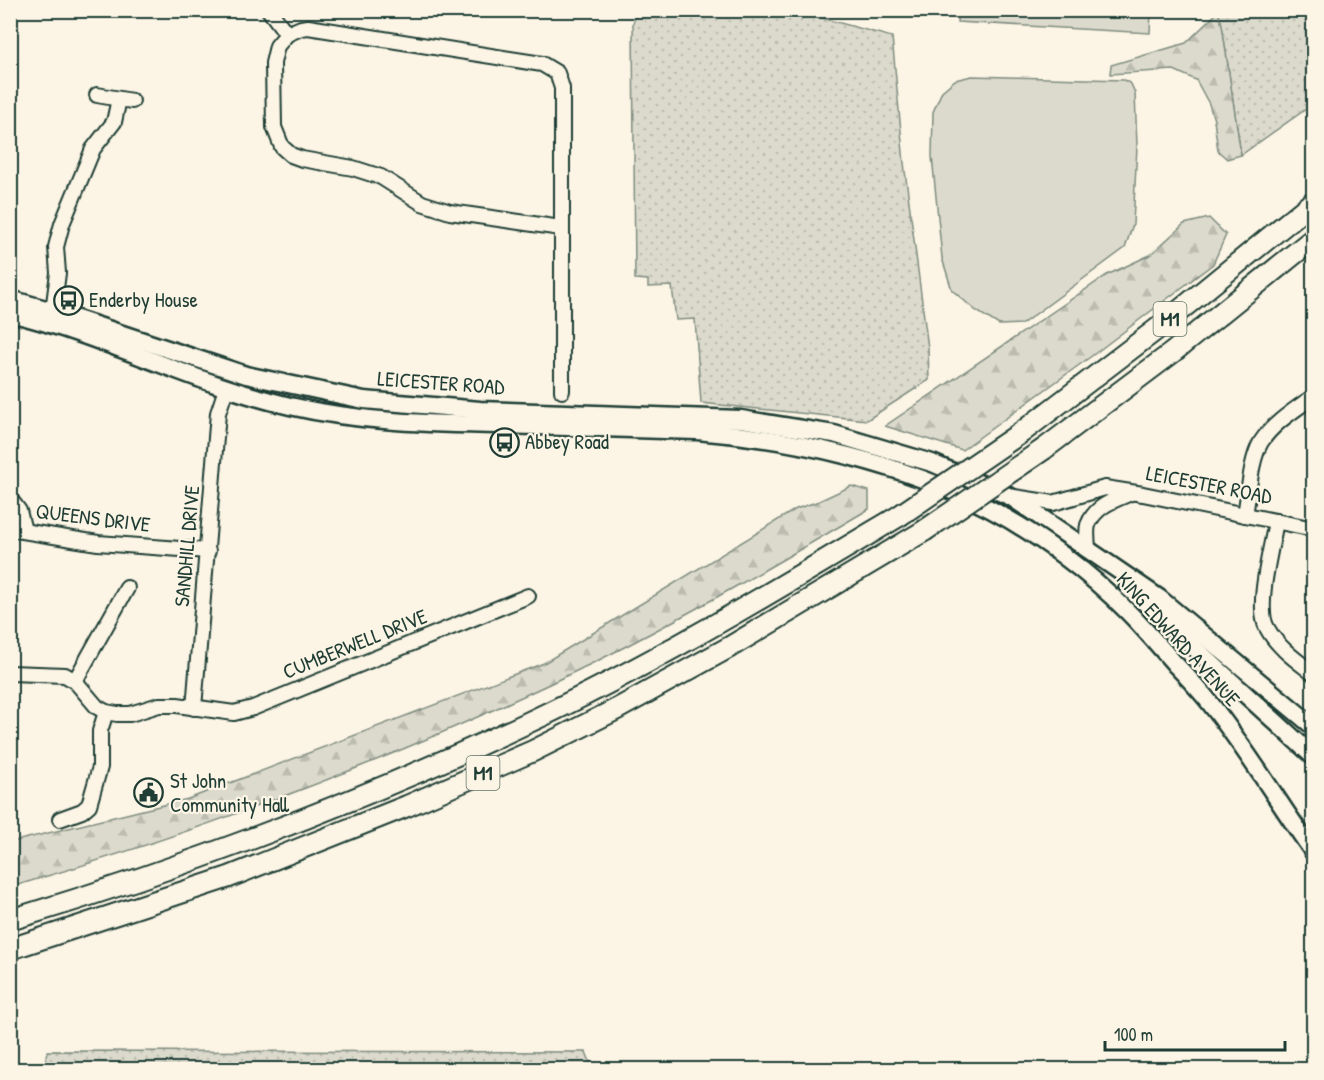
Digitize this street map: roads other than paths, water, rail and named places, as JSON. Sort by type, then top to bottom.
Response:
[{"type":"highway","name":"M1","points":[[10,920],[73,901],[266,833],[437,764],[526,724],[677,645],[899,516],[1022,432],[1157,329],[1314,201]]},
{"type":"highway","name":"M1","points":[[10,949],[229,877],[407,806],[533,751],[617,709],[728,648],[924,531],[1044,449],[1173,352],[1314,238]]},
{"type":"main road","name":"LEICESTER ROAD","points":[[10,299],[53,310],[246,375],[364,400],[480,410],[741,419],[834,434],[880,446]]},
{"type":"main road","name":"LEICESTER ROAD","points":[[10,313],[52,323],[226,389],[263,400],[322,412],[409,422],[735,434],[819,449],[865,461]]},
{"type":"main road","name":"KING EDWARD AVENUE","points":[[880,446],[932,463],[1011,497],[1159,598],[1314,727]]},
{"type":"main road","name":"KING EDWARD AVENUE","points":[[865,461],[927,482],[991,509],[1034,536],[1098,584],[1129,612],[1213,706],[1314,853]]},
{"type":"main road","name":"KING EDWARD AVENUE","points":[[1092,554],[1314,757]]},
{"type":"street","points":[[269,10],[287,34]]},
{"type":"street","points":[[561,228],[450,213],[422,203],[381,177],[353,168],[291,155],[282,147],[274,127],[273,63],[277,46],[287,34],[308,27],[542,64],[557,73],[562,88],[562,391]]},
{"type":"street","points":[[53,310],[58,273],[56,246],[62,224],[93,148],[114,122],[126,100],[97,95]]},
{"type":"street","name":"SANDHILL DRIVE","points":[[194,708],[218,413],[226,389]]},
{"type":"street","points":[[1245,515],[1255,459],[1261,442],[1284,418],[1314,396]]},
{"type":"street","name":"LEICESTER ROAD","points":[[1011,497],[1053,503],[1105,488],[1118,488],[1131,493],[1314,529]]},
{"type":"street","name":"LEICESTER ROAD","points":[[1092,554],[1088,526],[1094,516],[1110,501],[1131,493]]},
{"type":"street","points":[[10,499],[19,511],[17,530]]},
{"type":"street","points":[[1276,521],[1262,601],[1264,621],[1282,649],[1314,674]]},
{"type":"street","name":"QUEENS DRIVE","points":[[17,530],[98,543],[208,551]]},
{"type":"street","points":[[75,681],[127,588]]},
{"type":"street","name":"CUMBERWELL DRIVE","points":[[106,712],[130,714],[159,705],[234,713],[253,708],[528,596]]},
{"type":"street","points":[[10,673],[65,675],[75,681],[98,707],[106,712],[100,731],[100,767],[89,805],[82,811],[60,819]]},
{"type":"place","name":"Enderby House","points":[[68,300]]},
{"type":"place","name":"Abbey Road","points":[[504,442]]},
{"type":"place","name":"St John Community Hall","points":[[149,793]]}]
